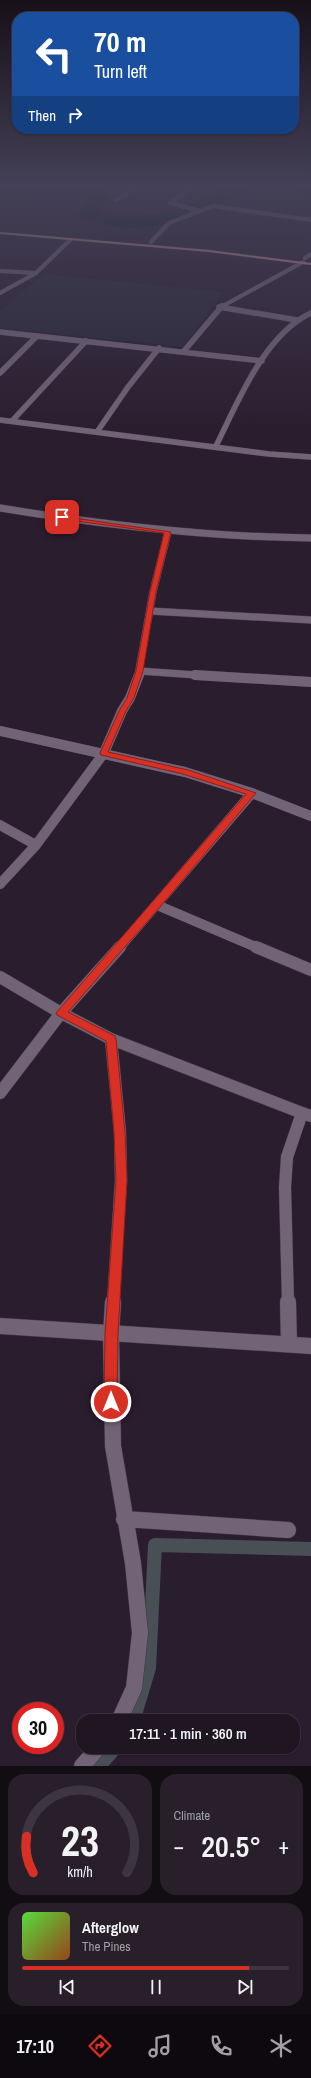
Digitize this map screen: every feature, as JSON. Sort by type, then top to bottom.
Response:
[{"type":"street","points":[[0,293],[36,273],[43,266]]},
{"type":"street","points":[[184,351],[219,307],[292,266]]},
{"type":"street","points":[[0,272],[36,273]]},
{"type":"street","points":[[219,307],[297,320]]},
{"type":"street","points":[[216,446],[262,361],[279,338],[297,320],[311,313]]},
{"type":"street","points":[[0,332],[158,348],[262,361]]},
{"type":"street","points":[[0,373],[37,336]]},
{"type":"street","points":[[12,421],[86,341]]},
{"type":"street","points":[[97,432],[128,387],[158,348]]},
{"type":"street","points":[[0,420],[216,446],[269,454],[311,457]]},
{"type":"street","points":[[0,508],[168,532],[222,536],[311,538]]},
{"type":"street","points":[[0,884],[36,846],[104,753],[122,711],[130,698],[140,671],[159,564],[168,532]]},
{"type":"street","points":[[150,610],[311,620]]},
{"type":"street","points":[[140,671],[311,682]]},
{"type":"street","points":[[0,732],[104,753],[185,772],[252,793],[311,816]]},
{"type":"street","points":[[0,1093],[61,1013],[157,905],[252,793]]},
{"type":"street","points":[[0,825],[36,846]]},
{"type":"street","points":[[157,905],[311,970]]},
{"type":"street","points":[[0,977],[61,1013],[111,1039],[306,1114],[292,1139],[287,1157],[286,1187],[289,1344]]},
{"type":"street","points":[[111,1039],[120,1132],[121,1180],[111,1334],[111,1402],[113,1446],[124,1519],[133,1563],[140,1633],[134,1688],[122,1714]]},
{"type":"street","points":[[0,1326],[311,1346]]},
{"type":"street","points":[[124,1519],[288,1530]]},
{"type":"street","points":[[82,1766],[93,1754]]},
{"type":"shaded area","points":[[44,274],[224,292],[183,347],[0,328],[0,311]]},
{"type":"waterway","points":[[135,1714],[149,1668],[155,1545],[311,1549]]},
{"type":"waterway","points":[[99,1766],[110,1754]]},
{"type":"route","points":[[62,517],[168,532],[153,592],[140,662],[140,671],[130,698],[122,711],[104,753],[185,772],[252,793],[157,905],[61,1013],[111,1039],[120,1132],[121,1180],[111,1334],[111,1402]]}]
